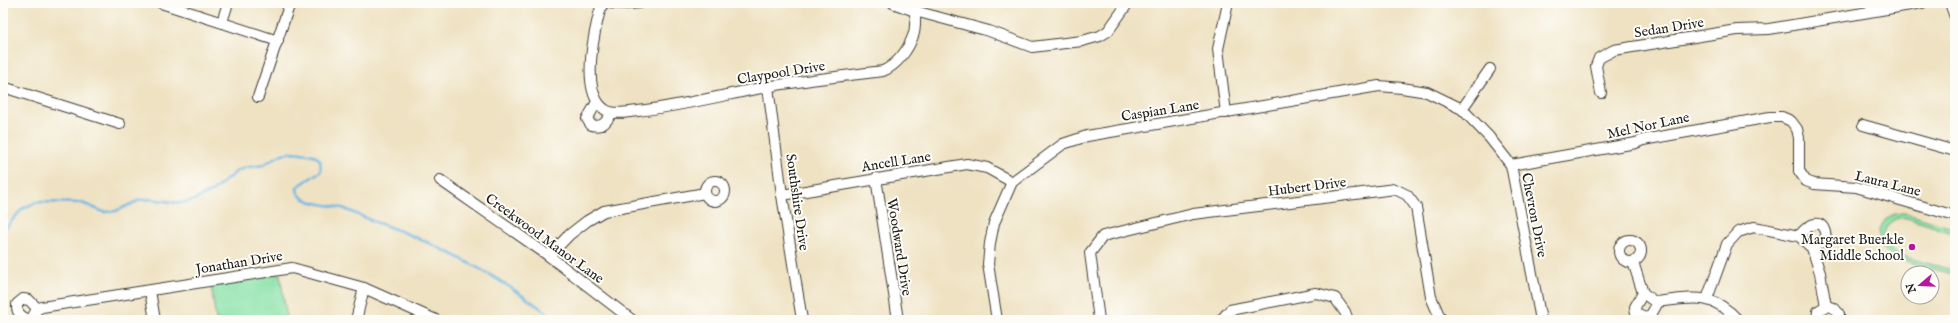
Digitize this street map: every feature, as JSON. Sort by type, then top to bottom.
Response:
[{"type":"street","points":[[161,3],[278,41]]},
{"type":"street","points":[[222,22],[228,3]]},
{"type":"street","points":[[258,97],[290,3]]},
{"type":"street","points":[[596,102],[587,119],[591,125],[597,127],[604,124],[612,113],[604,109],[596,102],[592,83],[591,54],[602,3]]},
{"type":"street","points":[[606,3],[640,3]]},
{"type":"street","points":[[893,3],[915,11],[989,31],[1032,47],[1082,41],[1100,36],[1108,31],[1128,3]]},
{"type":"street","points":[[1226,113],[1218,49],[1228,3]]},
{"type":"street","name":"Sedan Drive","points":[[1601,92],[1596,66],[1599,58],[1614,50],[1737,30],[1769,29],[1922,3]]},
{"type":"street","points":[[1950,3],[1955,17]]},
{"type":"street","name":"Claypool Drive","points":[[612,113],[639,111],[768,87],[883,71],[891,68],[898,62],[914,36],[915,11]]},
{"type":"street","points":[[1462,109],[1490,69]]},
{"type":"street","name":"Caspian Lane","points":[[997,320],[988,264],[994,223],[1012,182],[1063,144],[1075,139],[1379,86],[1427,92],[1462,109]]},
{"type":"street","points":[[3,87],[120,124]]},
{"type":"street","name":"Southshire Drive","points":[[768,87],[782,195],[802,320]]},
{"type":"street","name":"Chevron Drive","points":[[1462,109],[1489,137],[1510,165],[1541,320]]},
{"type":"street","name":"Mel Nor Lane","points":[[1510,165],[1770,117],[1782,117],[1791,121]]},
{"type":"street","name":"Laura Lane","points":[[1791,121],[1797,129],[1799,138],[1799,170],[1806,181],[1814,184],[1856,187],[1955,216]]},
{"type":"street","points":[[1863,125],[1955,151]]},
{"type":"street","name":"Ancell Lane","points":[[782,195],[876,178],[967,164],[986,168],[1012,182]]},
{"type":"street","name":"Woodward Drive","points":[[876,178],[898,320]]},
{"type":"street","name":"Creekwood Manor Lane","points":[[440,180],[550,256],[632,320]]},
{"type":"street","name":"Hubert Drive","points":[[1099,320],[1090,253],[1103,236],[1193,214],[1395,189],[1408,196],[1416,207],[1431,296],[1441,320]]},
{"type":"street","points":[[550,256],[568,235],[587,220],[604,211],[705,193]]},
{"type":"street","points":[[1799,236],[1810,224],[1816,223],[1822,226],[1826,231],[1826,240],[1812,248]]},
{"type":"street","points":[[1707,299],[1727,244],[1738,232],[1754,227],[1799,236],[1812,248],[1820,273],[1826,306]]},
{"type":"street","points":[[1633,262],[1643,293],[1655,302],[1684,298],[1707,299],[1730,312],[1738,320]]},
{"type":"street","name":"Jonathan Drive","points":[[38,308],[42,306],[150,291],[292,268],[364,288],[436,320]]},
{"type":"street","points":[[356,320],[364,288]]},
{"type":"street","points":[[150,291],[155,320]]},
{"type":"street","points":[[1643,293],[1635,307],[1636,313],[1642,317],[1649,318],[1656,306],[1655,302]]},
{"type":"street","points":[[1221,320],[1230,310],[1316,294],[1335,298],[1346,312],[1348,320]]},
{"type":"street","points":[[23,299],[29,300],[38,308],[30,320],[19,315],[16,308],[17,304],[23,299]]},
{"type":"street","points":[[1817,320],[1818,311],[1826,306],[1834,308],[1839,314],[1838,320]]},
{"type":"green space","points":[[1898,213],[1905,213],[1955,229],[1955,234],[1907,218],[1900,218],[1894,220],[1885,229],[1884,241],[1887,247],[1907,257],[1934,265],[1920,265],[1894,256],[1885,250],[1880,239],[1881,227],[1887,218]]},
{"type":"green space","points":[[1940,267],[1955,271],[1955,275],[1940,271]]},
{"type":"green space","points":[[280,274],[287,320],[216,320],[211,285]]},
{"type":"waterway","points":[[3,231],[22,209],[37,202],[82,203],[104,212],[116,211],[140,200],[150,199],[179,203],[192,201],[213,191],[237,171],[244,168],[263,165],[282,154],[294,152],[314,155],[320,160],[321,171],[297,187],[298,193],[302,197],[308,201],[345,209],[446,251],[491,275],[535,304],[556,320]]},
{"type":"place","name":"Margaret Buerkle Middle School","points":[[1912,247]]}]
